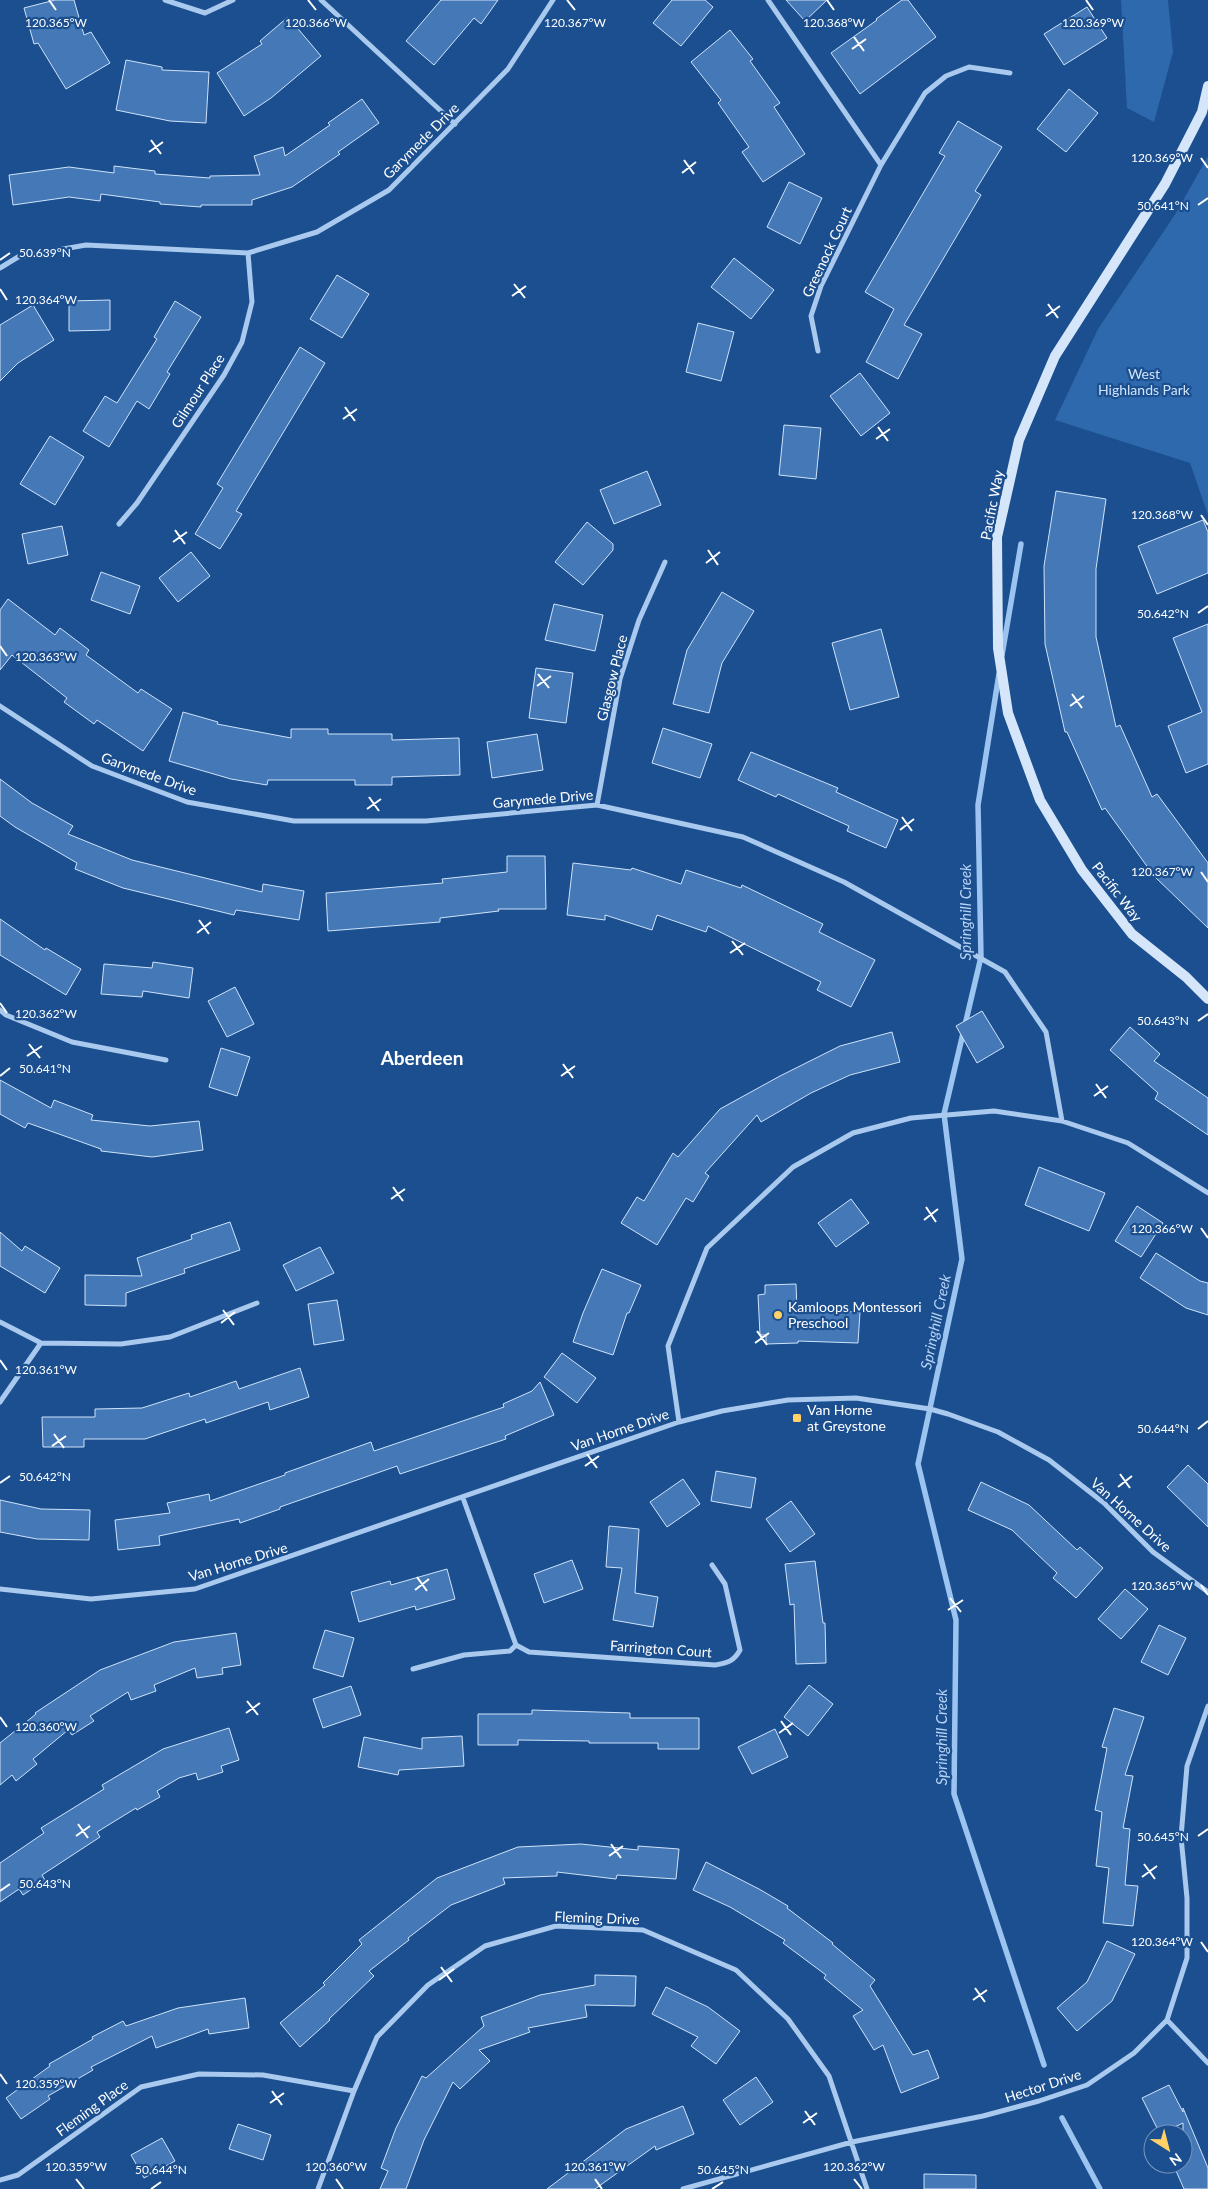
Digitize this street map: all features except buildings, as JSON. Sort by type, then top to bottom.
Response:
[{"type":"main road","name":"Pacific Way","points":[[1208,86],[1202,112],[1165,184],[1055,356],[1019,440],[997,537],[998,648],[1008,713],[1040,800],[1082,870],[1132,934],[1186,977],[1208,999]]},
{"type":"main road","name":"Pacific Way","points":[[1186,977],[1208,990]]},
{"type":"street","points":[[166,0],[205,13],[233,0]]},
{"type":"street","points":[[322,0],[455,124]]},
{"type":"street","name":"Garymede Drive","points":[[0,268],[18,257],[86,245],[248,253],[317,232],[389,190],[508,69],[553,0]]},
{"type":"street","points":[[768,0],[881,165]]},
{"type":"street","name":"Greenock Court","points":[[818,351],[811,316],[818,293],[881,165],[925,93],[946,76],[969,67],[1010,73]]},
{"type":"street","name":"Gilmour Place","points":[[119,524],[137,502],[224,375],[242,342],[252,302],[248,253]]},
{"type":"street","name":"Glasgow Place","points":[[596,805],[620,680],[639,620],[665,562]]},
{"type":"street","name":"Garymede Drive","points":[[0,706],[92,766],[187,802],[294,821],[426,821],[596,805],[743,837],[844,882],[1005,972],[1046,1032],[1062,1121]]},
{"type":"street","points":[[0,1010],[6,1015],[72,1042],[166,1060]]},
{"type":"street","points":[[679,1422],[668,1346],[707,1248],[793,1167],[853,1132],[911,1118],[994,1111],[1062,1121],[1128,1143],[1208,1193]]},
{"type":"street","points":[[0,1322],[41,1343],[121,1344],[170,1337],[257,1304]]},
{"type":"street","points":[[0,1402],[41,1343]]},
{"type":"street","name":"Van Horne Drive","points":[[0,1589],[91,1599],[195,1589],[679,1422],[722,1411],[788,1400],[856,1398],[930,1408],[998,1432],[1049,1460],[1104,1503],[1153,1552],[1208,1592]]},
{"type":"street","points":[[413,1669],[464,1655],[510,1651],[516,1645],[463,1498]]},
{"type":"street","name":"Farrington Court","points":[[516,1645],[529,1652],[716,1665],[728,1663],[736,1659],[740,1650],[725,1584],[712,1565]]},
{"type":"street","name":"Hector Drive","points":[[683,2189],[852,2142],[983,2116],[1087,2085],[1134,2053],[1167,2020],[1187,1958],[1187,1898],[1181,1837],[1187,1766],[1208,1706]]},
{"type":"street","name":"Fleming Drive","points":[[318,2189],[354,2091],[377,2037],[428,1986],[485,1946],[556,1926],[643,1930],[736,1970],[788,2019],[829,2076],[867,2189]]},
{"type":"street","points":[[1167,2020],[1208,2063]]},
{"type":"street","name":"Fleming Place","points":[[0,2180],[18,2175],[141,2087],[199,2074],[263,2075],[354,2091]]},
{"type":"green space","points":[[1121,0],[1168,0],[1173,52],[1154,122],[1127,108]]},
{"type":"green space","name":"West Highlands Park","points":[[1208,156],[1208,515],[1190,463],[1055,420],[1098,329],[1176,213]]},
{"type":"waterway","name":"Springhill Creek","points":[[1002,655],[1021,544]]},
{"type":"waterway","name":"Springhill Creek","points":[[999,674],[978,805],[981,957],[944,1114],[962,1259],[918,1464],[956,1620],[954,1794],[1044,2065]]},
{"type":"waterway","name":"Springhill Creek","points":[[1062,2118],[1100,2189]]},
{"type":"place","name":"Kamloops Montessori Preschool","points":[[778,1315]]},
{"type":"place","name":"Van Horne at Greystone","points":[[797,1418]]},
{"type":"district","name":"Aberdeen","points":[[422,1058]]}]
